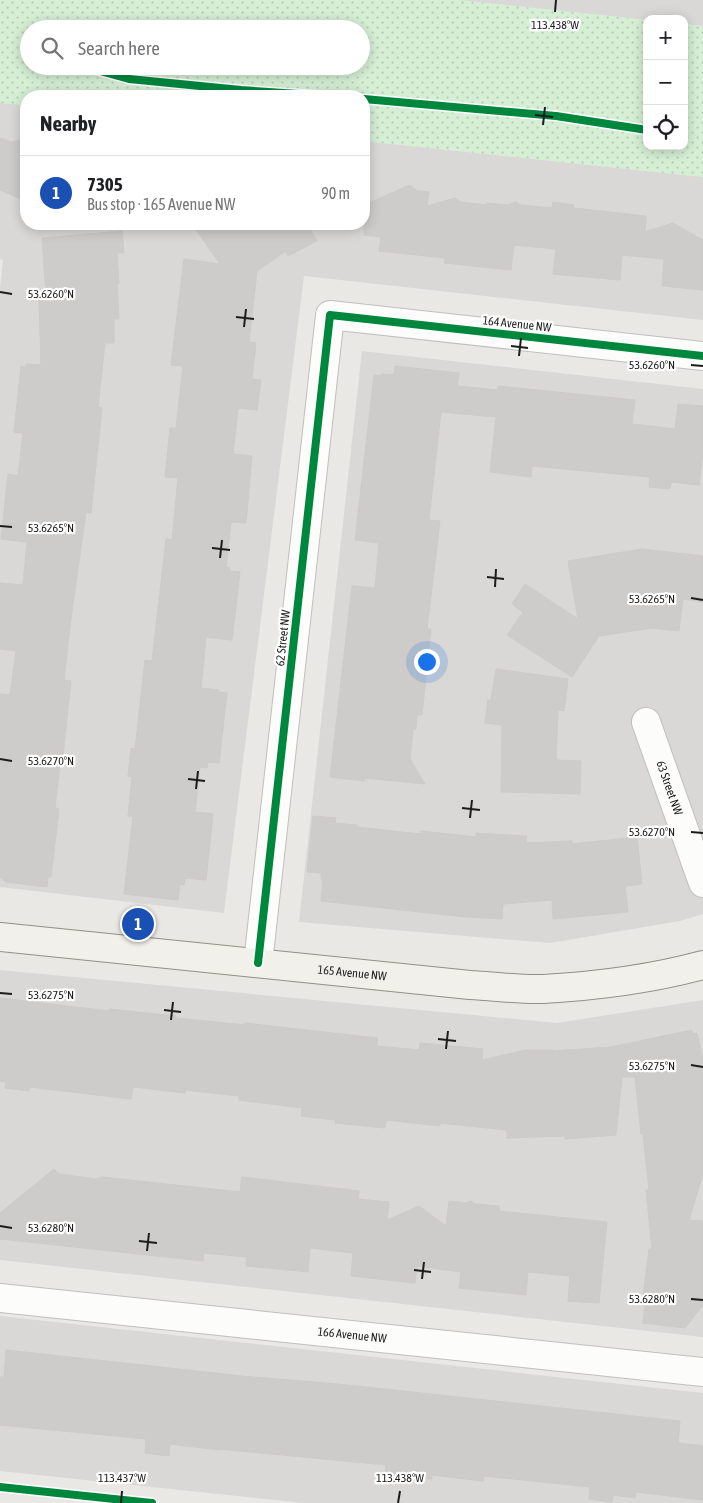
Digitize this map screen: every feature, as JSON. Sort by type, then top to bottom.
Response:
[{"type":"street","name":"164 Avenue NW","points":[[330,315],[703,356]]},
{"type":"street","name":"62 Street NW","points":[[258,963],[330,315]]},
{"type":"street","name":"63 Street NW","points":[[646,722],[703,883]]},
{"type":"street","name":"165 Avenue NW","points":[[0,937],[470,985],[542,989],[619,981],[678,972],[703,965]]},
{"type":"street","name":"166 Avenue NW","points":[[0,1298],[703,1372]]},
{"type":"shaded area","points":[[459,0],[703,0],[703,26],[688,24],[688,15],[643,15],[643,20]]},
{"type":"shaded area","points":[[0,103],[20,105],[20,230],[370,230],[370,142],[703,177],[703,320],[304,276],[224,913],[0,887],[0,288],[3,260],[0,259]]},
{"type":"shaded area","points":[[362,351],[703,389],[703,914],[680,921],[550,943],[299,922]]},
{"type":"shaded area","points":[[0,970],[557,1023],[703,1000],[703,1337],[0,1260]]},
{"type":"shaded area","points":[[0,1316],[703,1393],[703,1503],[304,1503],[0,1471]]},
{"type":"green space","points":[[0,0],[459,0],[643,20],[643,150],[688,150],[688,24],[703,26],[703,177],[370,142],[370,90],[20,90],[20,105],[0,103]]},
{"type":"building","points":[[0,138],[11,142],[20,140],[20,198],[0,190]]},
{"type":"building","points":[[410,185],[417,191],[429,192],[427,206],[455,198],[460,202],[487,205],[487,203],[507,205],[516,202],[521,205],[552,208],[553,202],[574,205],[574,208],[646,216],[645,232],[673,223],[703,240],[703,290],[662,286],[664,259],[622,255],[620,280],[553,274],[556,249],[514,245],[511,270],[444,263],[445,258],[379,251],[381,237],[364,235],[364,230],[370,230],[370,202]]},
{"type":"building","points":[[196,230],[311,230],[317,241],[288,256],[286,251],[257,271],[249,342],[256,343],[252,379],[261,380],[257,410],[238,408],[233,454],[252,456],[246,523],[231,522],[226,567],[230,568],[230,571],[240,572],[232,640],[206,637],[201,688],[227,693],[219,763],[208,762],[207,768],[200,767],[195,812],[213,814],[206,880],[185,878],[184,885],[180,884],[178,900],[124,894],[133,816],[128,816],[132,777],[128,776],[131,748],[135,749],[145,660],[152,661],[166,539],[172,540],[178,478],[165,477],[170,428],[176,428],[183,366],[171,365],[184,259],[220,264]]},
{"type":"building","points":[[122,231],[124,253],[117,253],[119,319],[114,319],[114,343],[105,343],[98,407],[102,408],[91,513],[86,512],[64,680],[71,681],[62,765],[60,764],[55,808],[59,809],[51,877],[48,877],[47,887],[6,882],[0,877],[0,694],[10,695],[16,651],[0,649],[0,583],[23,585],[27,542],[1,539],[8,474],[18,476],[23,433],[14,432],[21,366],[26,367],[26,364],[41,365],[39,299],[42,299],[41,293],[46,293],[42,238]]},
{"type":"building","points":[[395,366],[459,373],[457,386],[498,390],[498,386],[635,400],[632,424],[675,429],[678,404],[703,406],[703,450],[699,485],[671,482],[670,489],[649,487],[650,477],[532,466],[531,477],[490,472],[496,417],[441,412],[429,520],[440,521],[427,629],[431,629],[422,715],[417,715],[416,729],[413,729],[410,759],[425,784],[365,778],[364,781],[330,777],[352,586],[375,588],[379,543],[355,540],[374,375],[394,375]]},
{"type":"building","points":[[642,549],[703,556],[703,602],[683,599],[679,631],[652,628],[599,636],[572,677],[507,635],[523,612],[512,604],[525,584],[578,619],[568,561]]},
{"type":"building","points":[[496,669],[568,679],[564,711],[558,710],[556,760],[581,761],[580,794],[501,792],[502,725],[485,723],[488,700],[491,700]]},
{"type":"building","points":[[313,816],[336,818],[335,823],[357,825],[356,827],[421,834],[421,831],[476,837],[476,833],[527,836],[526,843],[572,841],[572,844],[637,837],[642,884],[625,886],[628,912],[553,919],[552,900],[503,904],[502,919],[466,917],[321,901],[323,880],[321,879],[321,873],[307,872]]},
{"type":"building","points":[[0,998],[377,1038],[377,1046],[419,1050],[420,1043],[483,1049],[482,1060],[526,1050],[553,1051],[611,1047],[692,1030],[693,1034],[697,1033],[703,1059],[703,1174],[689,1220],[703,1221],[703,1305],[685,1328],[643,1323],[645,1305],[642,1305],[649,1249],[652,1249],[646,1190],[649,1190],[635,1077],[622,1077],[616,1135],[565,1139],[565,1136],[507,1138],[507,1130],[440,1123],[440,1126],[386,1120],[385,1128],[335,1123],[336,1120],[301,1116],[302,1108],[239,1100],[239,1096],[185,1090],[185,1093],[133,1087],[131,1099],[29,1087],[29,1091],[5,1088],[6,1082],[0,1081]]},
{"type":"building","points":[[54,1169],[59,1174],[96,1179],[102,1177],[240,1192],[242,1177],[359,1191],[358,1199],[389,1202],[387,1220],[419,1206],[446,1226],[449,1201],[466,1203],[471,1201],[475,1204],[499,1206],[499,1211],[607,1222],[599,1303],[568,1301],[570,1276],[528,1272],[526,1295],[459,1288],[461,1272],[417,1266],[415,1283],[351,1276],[353,1253],[310,1248],[308,1272],[246,1266],[247,1257],[204,1253],[203,1261],[0,1239],[0,1213]]},
{"type":"building","points":[[6,1350],[680,1421],[678,1443],[703,1446],[703,1500],[636,1492],[635,1498],[613,1495],[612,1502],[589,1499],[590,1487],[484,1476],[483,1481],[432,1475],[432,1479],[385,1473],[386,1465],[170,1444],[169,1456],[145,1453],[146,1439],[0,1425],[0,1377],[4,1377]]},
{"type":"cycle path","points":[[115,75],[129,79],[241,90]]},
{"type":"cycle path","points":[[370,100],[556,116],[643,129]]},
{"type":"cycle path","points":[[258,963],[330,315],[703,356]]},
{"type":"cycle path","points":[[0,1487],[152,1503]]},
{"type":"place","name":"7305","points":[[138,924]]}]
